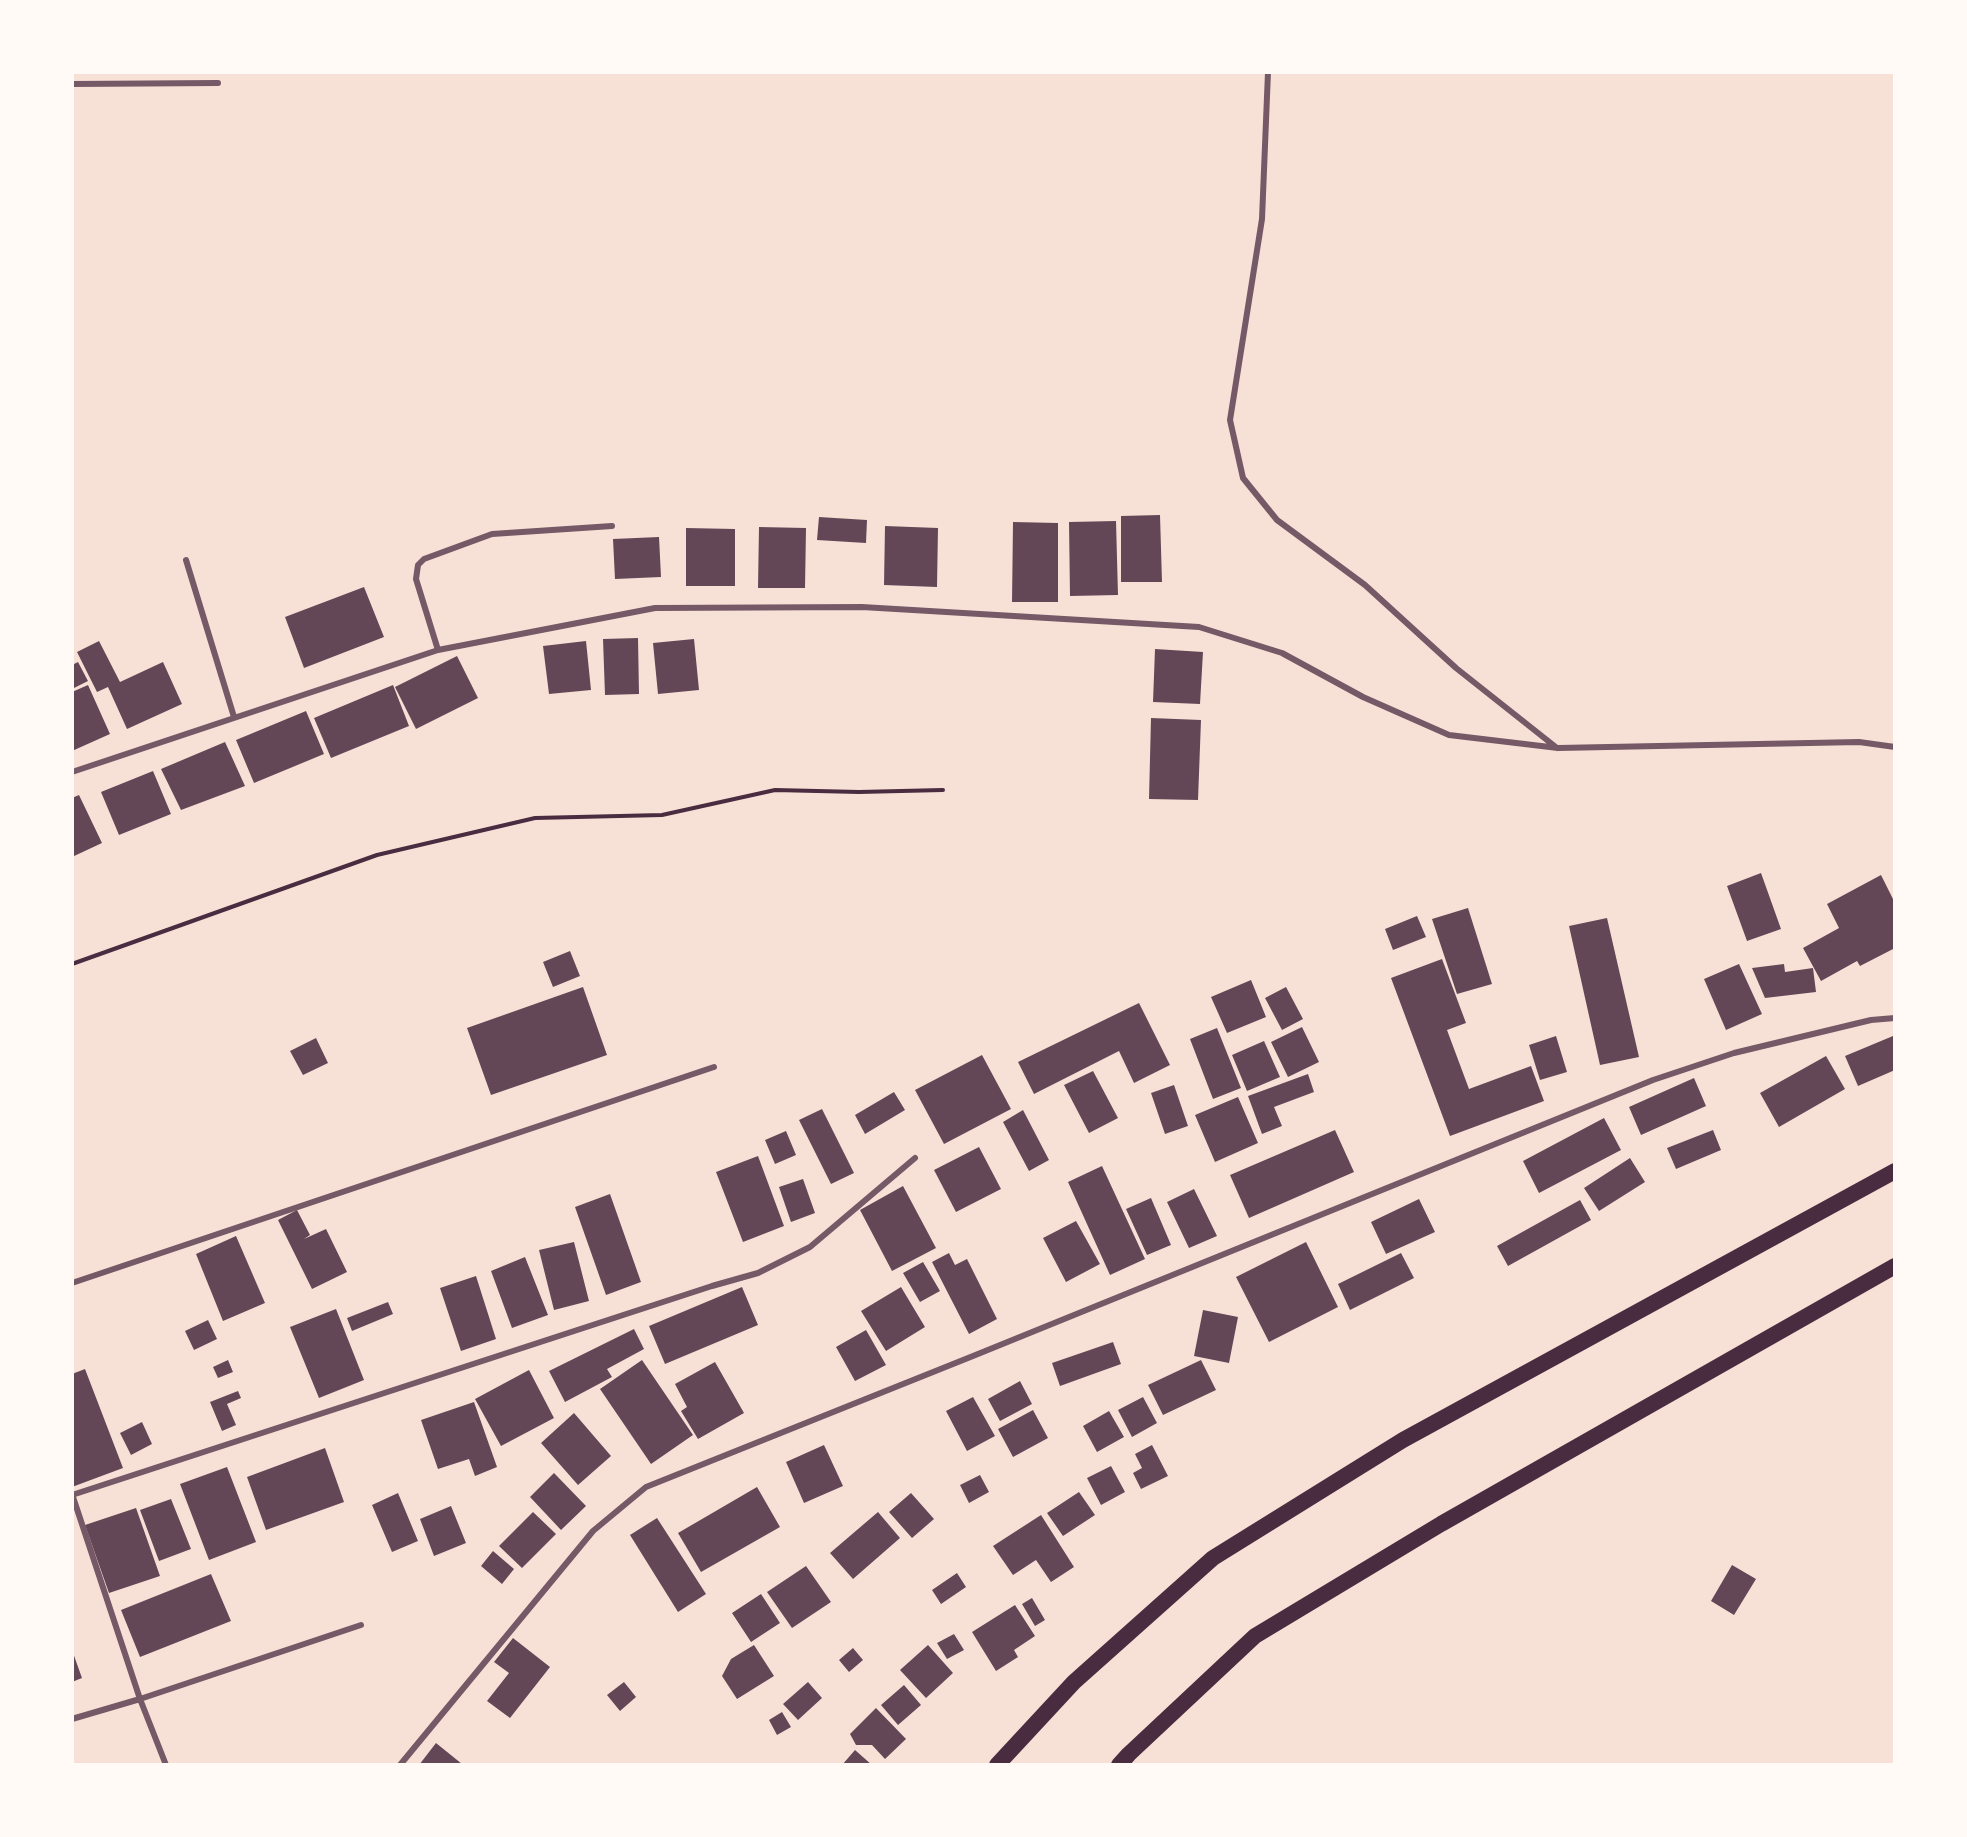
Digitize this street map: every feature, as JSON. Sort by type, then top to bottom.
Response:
[{"type":"highway","points":[[997,1765],[1074,1682],[1213,1558],[1403,1440],[1895,1171]]},
{"type":"highway","points":[[1119,1765],[1255,1636],[1441,1524],[1895,1266]]},
{"type":"street","points":[[1268,72],[1262,219],[1230,420],[1243,477],[1276,520],[1365,585],[1456,668],[1558,748]]},
{"type":"street","points":[[72,84],[218,83]]},
{"type":"street","points":[[438,650],[416,579],[418,565],[424,559],[492,534],[612,526]]},
{"type":"street","points":[[186,560],[234,717]]},
{"type":"street","points":[[72,772],[438,650],[654,608],[862,607],[1199,627],[1282,653],[1363,697],[1449,735],[1558,748],[1859,742],[1895,747]]},
{"type":"street","points":[[400,1765],[593,1531],[646,1487],[1653,1080],[1734,1053],[1871,1020],[1895,1018]]},
{"type":"street","points":[[72,1283],[714,1067]]},
{"type":"street","points":[[166,1765],[140,1699],[72,1494],[758,1273],[810,1247],[915,1158]]},
{"type":"street","points":[[72,1719],[140,1699],[361,1625]]},
{"type":"path","points":[[72,963],[377,855],[535,818],[662,815],[775,790],[859,792],[943,790]]},
{"type":"building","points":[[1160,515],[1162,582],[1121,582],[1121,516]]},
{"type":"building","points":[[819,517],[867,520],[866,543],[817,540]]},
{"type":"building","points":[[1116,521],[1118,595],[1070,596],[1069,522]]},
{"type":"building","points":[[1013,522],[1058,523],[1058,602],[1012,602]]},
{"type":"building","points":[[885,526],[938,528],[937,587],[884,585]]},
{"type":"building","points":[[759,527],[806,528],[805,588],[758,588]]},
{"type":"building","points":[[686,528],[735,529],[735,586],[686,586]]},
{"type":"building","points":[[659,537],[661,577],[615,579],[613,539]]},
{"type":"building","points":[[364,587],[384,637],[304,668],[285,617]]},
{"type":"building","points":[[638,638],[639,694],[605,695],[603,639]]},
{"type":"building","points":[[694,639],[699,690],[658,694],[653,643]]},
{"type":"building","points":[[99,641],[120,682],[163,662],[182,704],[127,729],[108,687],[97,692],[77,652]]},
{"type":"building","points":[[586,641],[591,690],[549,694],[543,646]]},
{"type":"building","points":[[1155,649],[1203,652],[1200,704],[1153,702]]},
{"type":"building","points":[[457,656],[478,698],[416,729],[395,687]]},
{"type":"building","points":[[78,662],[88,681],[72,689],[72,665]]},
{"type":"building","points":[[88,685],[110,734],[72,751],[72,692]]},
{"type":"building","points":[[393,685],[409,726],[331,758],[314,718]]},
{"type":"building","points":[[306,711],[324,754],[254,783],[236,740]]},
{"type":"building","points":[[1151,718],[1201,720],[1198,800],[1149,799]]},
{"type":"building","points":[[225,742],[245,786],[181,810],[161,769]]},
{"type":"building","points":[[153,771],[171,814],[119,835],[101,792]]},
{"type":"building","points":[[79,795],[102,843],[72,857],[72,798]]},
{"type":"building","points":[[1761,873],[1781,929],[1747,941],[1727,886]]},
{"type":"building","points":[[1881,875],[1895,903],[1895,948],[1860,966],[1857,961],[1821,981],[1803,948],[1839,928],[1827,904]]},
{"type":"building","points":[[1468,908],[1492,984],[1457,994],[1432,919]]},
{"type":"building","points":[[1417,916],[1426,937],[1393,950],[1385,929]]},
{"type":"building","points":[[1607,918],[1639,1057],[1600,1065],[1569,926]]},
{"type":"building","points":[[570,951],[580,976],[553,987],[543,962]]},
{"type":"building","points":[[1442,959],[1466,1023],[1447,1030],[1469,1089],[1531,1066],[1544,1101],[1450,1136],[1391,978]]},
{"type":"building","points":[[1739,964],[1762,1014],[1726,1030],[1704,979]]},
{"type":"building","points":[[1784,964],[1785,972],[1813,968],[1816,992],[1765,998],[1752,968]]},
{"type":"building","points":[[1251,980],[1266,1017],[1227,1033],[1211,997]]},
{"type":"building","points":[[583,987],[607,1055],[491,1095],[467,1028]]},
{"type":"building","points":[[1286,987],[1303,1019],[1282,1030],[1265,998]]},
{"type":"building","points":[[1139,1003],[1170,1065],[1134,1083],[1119,1051],[1034,1094],[1018,1062]]},
{"type":"building","points":[[1302,1027],[1319,1062],[1288,1077],[1271,1042]]},
{"type":"building","points":[[1217,1028],[1241,1088],[1213,1099],[1190,1039]]},
{"type":"building","points":[[1556,1036],[1567,1072],[1540,1080],[1529,1045]]},
{"type":"building","points":[[1893,1036],[1895,1070],[1858,1086],[1845,1056]]},
{"type":"building","points":[[316,1038],[328,1063],[303,1075],[290,1051]]},
{"type":"building","points":[[1264,1041],[1280,1077],[1247,1091],[1232,1055]]},
{"type":"building","points":[[982,1055],[1011,1109],[944,1144],[915,1090]]},
{"type":"building","points":[[1826,1056],[1845,1089],[1779,1127],[1760,1093]]},
{"type":"building","points":[[1093,1071],[1118,1118],[1089,1133],[1064,1085]]},
{"type":"building","points":[[1308,1074],[1314,1092],[1274,1107],[1282,1126],[1262,1134],[1248,1096]]},
{"type":"building","points":[[1694,1078],[1706,1106],[1641,1135],[1629,1107]]},
{"type":"building","points":[[1174,1085],[1188,1126],[1165,1134],[1151,1093]]},
{"type":"building","points":[[894,1092],[905,1110],[865,1134],[855,1115]]},
{"type":"building","points":[[1238,1097],[1258,1143],[1215,1162],[1195,1115]]},
{"type":"building","points":[[822,1109],[854,1173],[831,1184],[799,1120]]},
{"type":"building","points":[[1023,1110],[1049,1160],[1029,1171],[1003,1122]]},
{"type":"building","points":[[1604,1118],[1621,1150],[1539,1193],[1523,1161]]},
{"type":"building","points":[[1335,1130],[1354,1172],[1249,1218],[1230,1175]]},
{"type":"building","points":[[1713,1130],[1721,1150],[1676,1169],[1667,1148]]},
{"type":"building","points":[[786,1131],[796,1155],[775,1164],[765,1140]]},
{"type":"building","points":[[979,1147],[1001,1189],[956,1212],[934,1170]]},
{"type":"building","points":[[758,1156],[784,1226],[743,1242],[716,1172]]},
{"type":"building","points":[[1630,1158],[1645,1182],[1599,1211],[1584,1188]]},
{"type":"building","points":[[1102,1166],[1145,1259],[1110,1275],[1068,1182]]},
{"type":"building","points":[[803,1179],[815,1213],[791,1222],[779,1187]]},
{"type":"building","points":[[903,1186],[936,1248],[892,1271],[860,1210]]},
{"type":"building","points":[[1194,1189],[1217,1236],[1189,1248],[1167,1202]]},
{"type":"building","points":[[610,1194],[641,1282],[606,1295],[575,1207]]},
{"type":"building","points":[[1151,1198],[1171,1245],[1147,1255],[1126,1209]]},
{"type":"building","points":[[1419,1199],[1435,1232],[1386,1254],[1371,1222]]},
{"type":"building","points":[[1580,1200],[1591,1220],[1508,1266],[1497,1246]]},
{"type":"building","points":[[297,1210],[310,1235],[304,1239],[326,1229],[347,1272],[312,1289],[278,1220]]},
{"type":"building","points":[[1076,1221],[1100,1264],[1066,1282],[1043,1238]]},
{"type":"building","points":[[236,1236],[265,1303],[223,1321],[196,1254]]},
{"type":"building","points":[[574,1242],[589,1301],[554,1310],[539,1250]]},
{"type":"building","points":[[1306,1242],[1338,1307],[1269,1342],[1236,1277]]},
{"type":"building","points":[[949,1253],[955,1265],[967,1259],[997,1319],[969,1334],[932,1262]]},
{"type":"building","points":[[1401,1253],[1414,1278],[1350,1310],[1338,1284]]},
{"type":"building","points":[[525,1257],[548,1315],[512,1328],[491,1271]]},
{"type":"building","points":[[923,1262],[940,1291],[920,1302],[903,1273]]},
{"type":"building","points":[[476,1276],[496,1339],[461,1351],[440,1288]]},
{"type":"building","points":[[742,1287],[758,1325],[665,1364],[649,1326]]},
{"type":"building","points":[[901,1287],[925,1327],[886,1351],[861,1311]]},
{"type":"building","points":[[388,1302],[393,1314],[352,1331],[347,1318]]},
{"type":"building","points":[[336,1309],[364,1380],[319,1398],[290,1327]]},
{"type":"building","points":[[1203,1310],[1238,1317],[1229,1363],[1194,1356]]},
{"type":"building","points":[[208,1320],[217,1339],[194,1350],[185,1331]]},
{"type":"building","points":[[634,1329],[644,1349],[607,1369],[612,1377],[565,1402],[549,1371]]},
{"type":"building","points":[[866,1330],[886,1365],[855,1381],[836,1347]]},
{"type":"building","points":[[1113,1342],[1121,1364],[1060,1386],[1052,1363]]},
{"type":"building","points":[[228,1360],[233,1372],[218,1378],[213,1367]]},
{"type":"building","points":[[642,1360],[693,1435],[651,1464],[600,1389]]},
{"type":"building","points":[[1201,1360],[1216,1390],[1163,1415],[1148,1385]]},
{"type":"building","points":[[715,1362],[744,1413],[698,1439],[681,1411],[687,1407],[675,1384]]},
{"type":"building","points":[[85,1369],[123,1468],[72,1487],[72,1374]]},
{"type":"building","points":[[529,1370],[554,1418],[501,1446],[475,1399]]},
{"type":"building","points":[[1020,1381],[1032,1404],[1000,1421],[988,1399]]},
{"type":"building","points":[[238,1391],[241,1398],[227,1404],[236,1425],[222,1431],[210,1402]]},
{"type":"building","points":[[973,1397],[995,1436],[967,1451],[946,1411]]},
{"type":"building","points":[[1143,1397],[1157,1423],[1132,1437],[1118,1410]]},
{"type":"building","points":[[474,1402],[497,1467],[475,1476],[469,1459],[438,1469],[421,1420]]},
{"type":"building","points":[[1033,1410],[1048,1438],[1013,1457],[998,1429]]},
{"type":"building","points":[[1109,1411],[1124,1437],[1097,1452],[1083,1426]]},
{"type":"building","points":[[574,1413],[611,1456],[578,1485],[541,1443]]},
{"type":"building","points":[[142,1422],[152,1444],[131,1455],[120,1433]]},
{"type":"building","points":[[824,1445],[843,1486],[804,1503],[786,1462]]},
{"type":"building","points":[[1152,1445],[1168,1476],[1141,1489],[1133,1473],[1142,1468],[1135,1454]]},
{"type":"building","points":[[325,1448],[344,1502],[266,1530],[247,1477]]},
{"type":"building","points":[[1111,1466],[1125,1492],[1101,1505],[1087,1478]]},
{"type":"building","points":[[227,1467],[256,1542],[209,1560],[180,1484]]},
{"type":"building","points":[[554,1473],[586,1506],[561,1530],[530,1497]]},
{"type":"building","points":[[980,1475],[989,1492],[969,1503],[960,1485]]},
{"type":"building","points":[[757,1487],[780,1527],[701,1572],[678,1533]]},
{"type":"building","points":[[1079,1492],[1095,1515],[1063,1536],[1047,1513]]},
{"type":"building","points":[[398,1493],[418,1541],[392,1552],[372,1505]]},
{"type":"building","points":[[911,1493],[934,1519],[912,1538],[889,1512]]},
{"type":"building","points":[[171,1499],[191,1549],[159,1561],[140,1510]]},
{"type":"building","points":[[451,1506],[466,1543],[434,1556],[420,1519]]},
{"type":"building","points":[[136,1508],[160,1576],[109,1593],[85,1525]]},
{"type":"building","points":[[533,1512],[556,1534],[522,1568],[499,1546]]},
{"type":"building","points":[[878,1512],[900,1538],[853,1579],[830,1553]]},
{"type":"building","points":[[1041,1515],[1074,1567],[1051,1582],[1036,1560],[1013,1575],[993,1546]]},
{"type":"building","points":[[657,1518],[706,1594],[678,1612],[630,1535]]},
{"type":"building","points":[[493,1551],[514,1569],[502,1584],[481,1566]]},
{"type":"building","points":[[1732,1565],[1756,1579],[1734,1615],[1711,1601]]},
{"type":"building","points":[[806,1566],[831,1602],[792,1628],[767,1592]]},
{"type":"building","points":[[957,1573],[966,1587],[941,1604],[932,1590]]},
{"type":"building","points":[[211,1574],[231,1621],[140,1657],[121,1610]]},
{"type":"building","points":[[761,1594],[780,1623],[751,1642],[732,1613]]},
{"type":"building","points":[[1032,1598],[1045,1620],[1035,1626],[1022,1604]]},
{"type":"building","points":[[1015,1605],[1035,1636],[1014,1650],[1018,1657],[996,1671],[972,1632]]},
{"type":"building","points":[[954,1634],[964,1650],[947,1659],[937,1643]]},
{"type":"building","points":[[513,1638],[550,1667],[510,1718],[487,1701],[509,1673],[494,1662]]},
{"type":"building","points":[[754,1645],[774,1676],[737,1699],[722,1676],[731,1659]]},
{"type":"building","points":[[928,1645],[953,1673],[926,1698],[900,1670]]},
{"type":"building","points":[[853,1648],[863,1660],[849,1672],[839,1660]]},
{"type":"building","points":[[72,1650],[82,1678],[72,1682]]},
{"type":"building","points":[[624,1682],[636,1697],[620,1711],[607,1695]]},
{"type":"building","points":[[808,1682],[822,1698],[798,1720],[783,1704]]},
{"type":"building","points":[[904,1685],[921,1705],[898,1725],[881,1705]]},
{"type":"building","points":[[876,1708],[906,1739],[885,1759],[872,1745],[856,1745],[850,1734]]},
{"type":"building","points":[[782,1712],[791,1727],[777,1735],[769,1720]]},
{"type":"building","points":[[436,1743],[462,1764],[419,1765]]},
{"type":"building","points":[[855,1750],[872,1765],[842,1765]]}]
